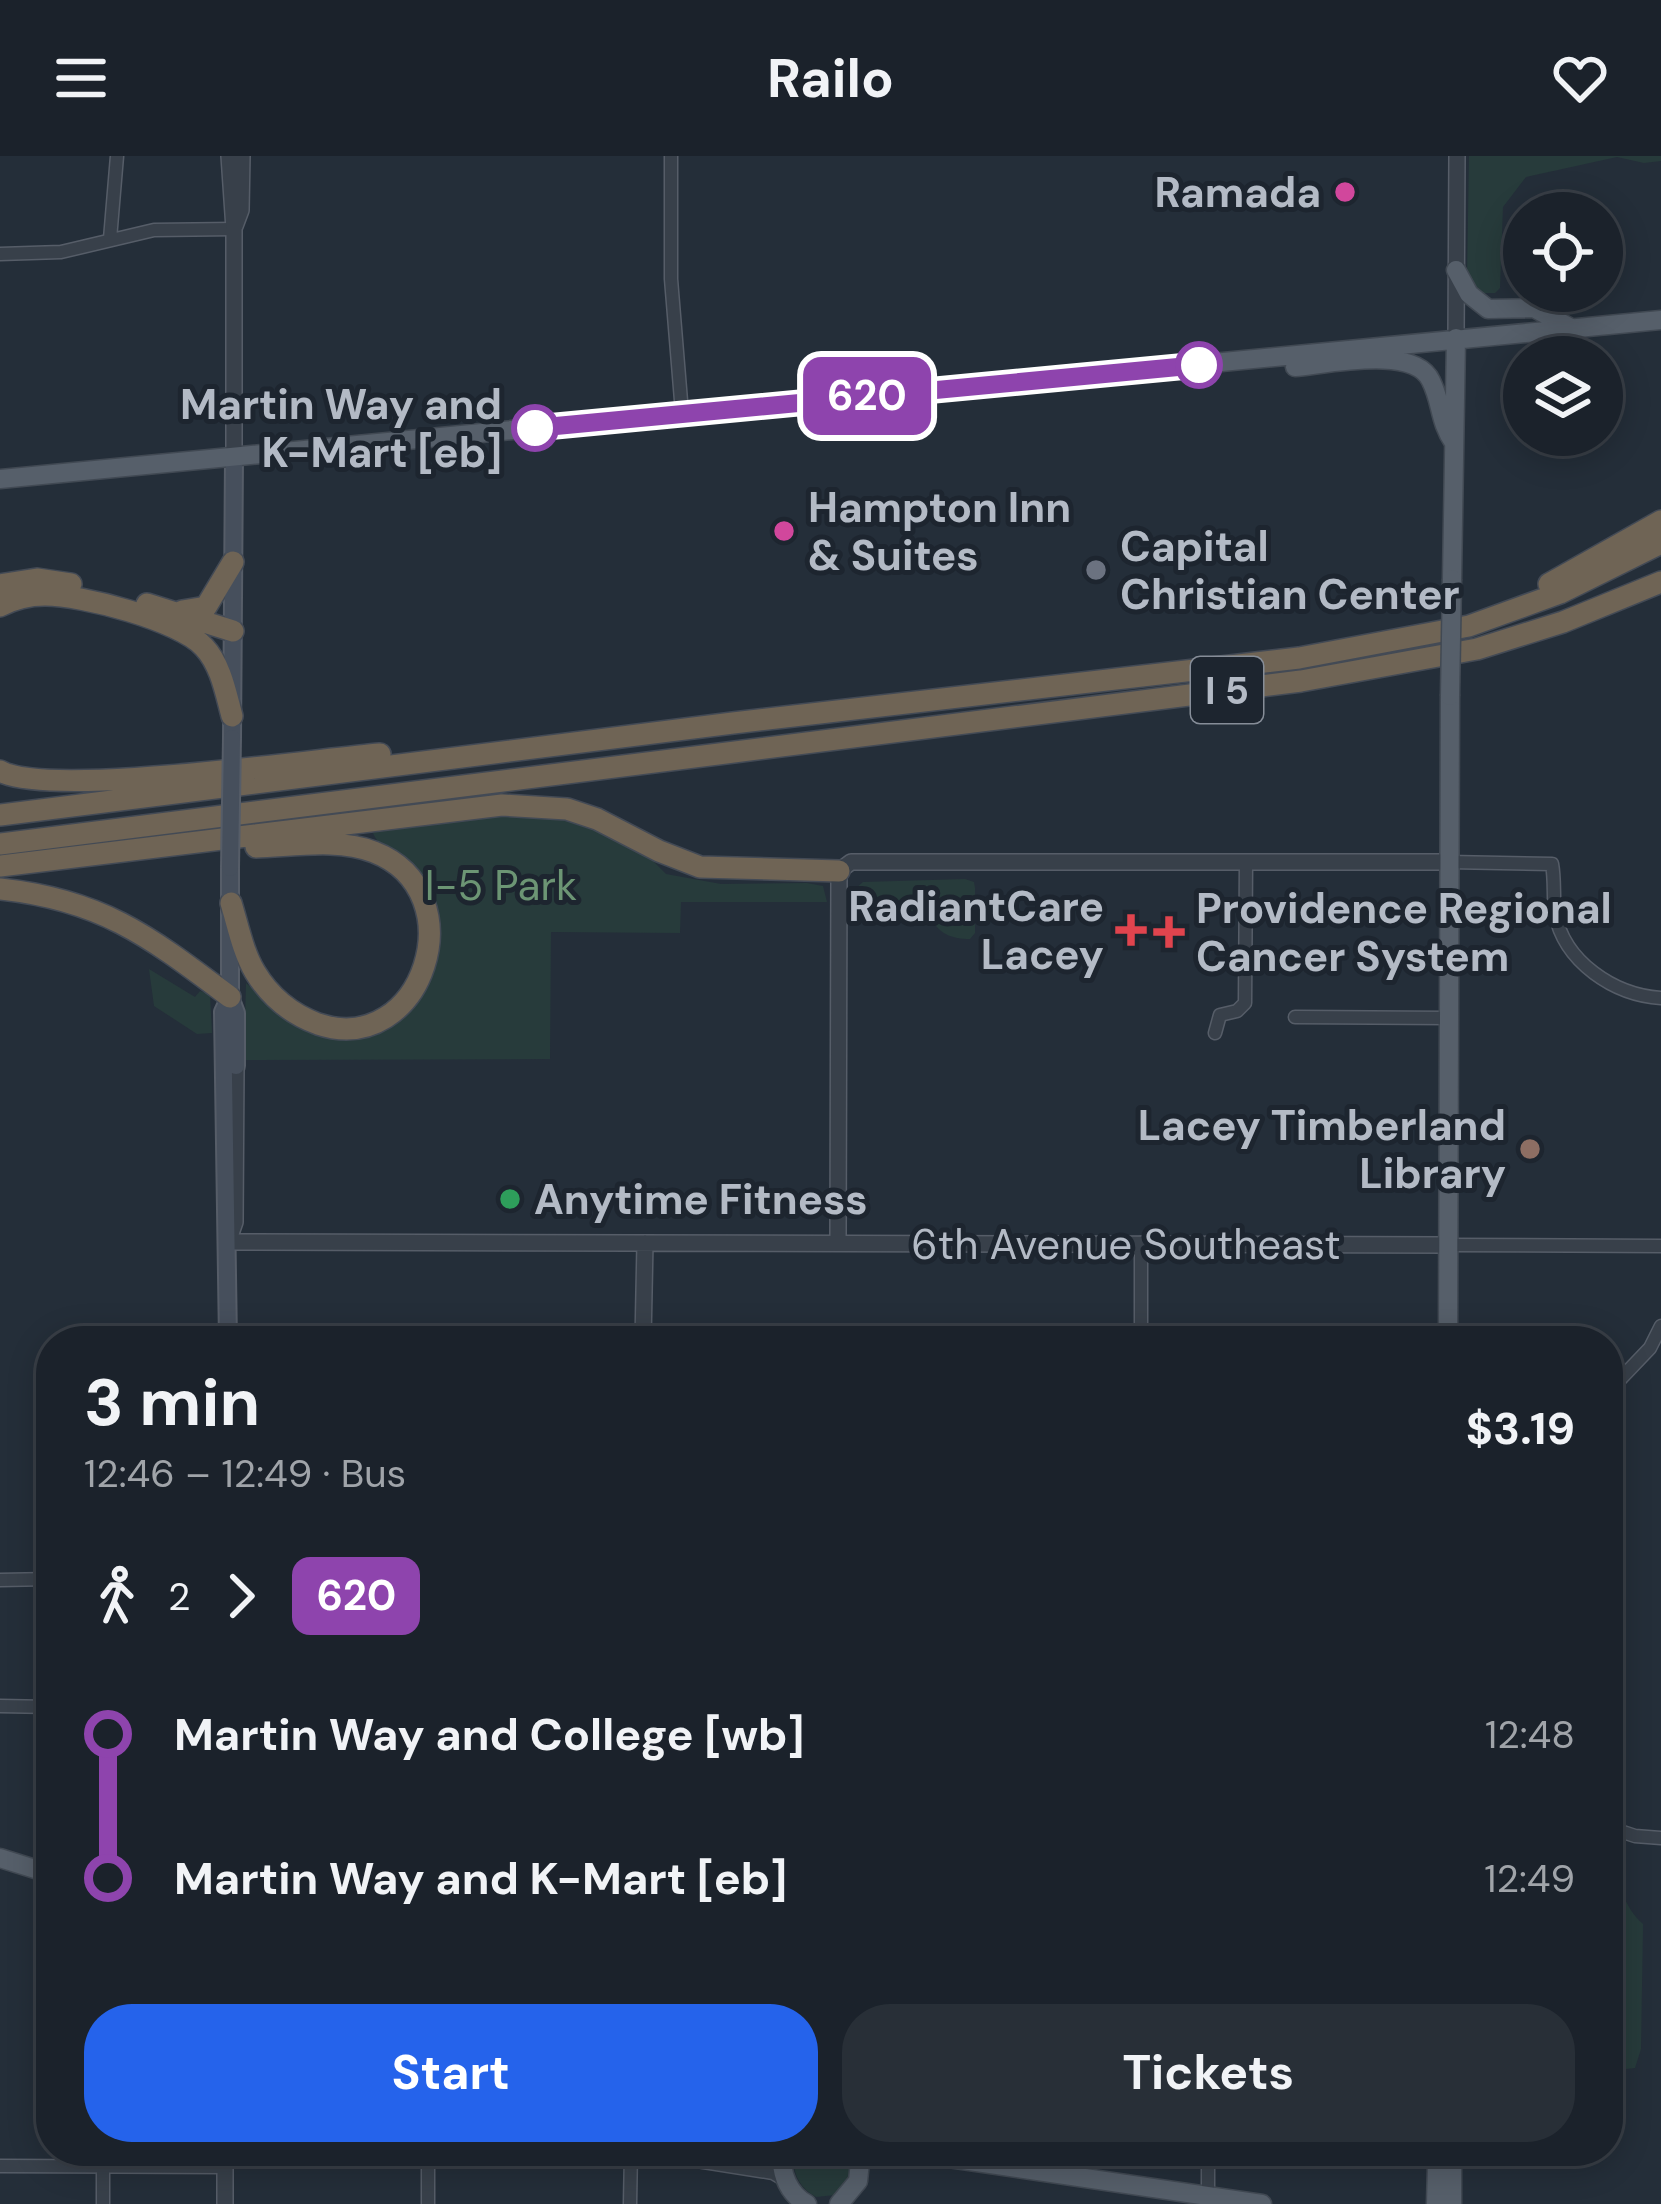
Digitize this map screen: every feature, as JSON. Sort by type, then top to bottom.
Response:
[{"type":"highway","points":[[1468,626],[1661,521]]},
{"type":"highway","name":"I 5","points":[[0,815],[1298,658],[1468,626],[1560,593],[1661,542]]},
{"type":"highway","points":[[172,611],[206,607],[233,562]]},
{"type":"highway","points":[[0,585],[37,580],[66,583],[233,631]]},
{"type":"highway","name":"I 5","points":[[0,844],[1301,681],[1477,649],[1563,622],[1655,583]]},
{"type":"highway","points":[[0,606],[25,596],[67,597],[178,630],[211,656],[232,727]]},
{"type":"highway","points":[[0,771],[22,779],[125,779],[733,723]]},
{"type":"highway","points":[[0,866],[502,805],[535,805],[597,819],[700,867],[839,871]]},
{"type":"highway","points":[[123,852],[331,845],[373,851],[401,868],[419,887],[430,927],[424,967],[406,999],[381,1021],[340,1029],[312,1022],[284,1006],[255,972],[231,903]]},
{"type":"highway","points":[[0,889],[54,896],[101,911],[150,938],[230,997]]},
{"type":"main road","points":[[1456,270],[1469,294],[1488,309],[1534,308],[1569,327]]},
{"type":"main road","points":[[0,479],[1661,320]]},
{"type":"main road","points":[[1448,1326],[1456,338]]},
{"type":"main road","points":[[1249,360],[1286,367],[1413,362],[1424,368],[1433,384],[1441,423],[1454,443]]},
{"type":"main road","points":[[234,457],[230,997],[236,1013],[236,1066]]},
{"type":"main road","points":[[228,1326],[223,1012],[230,997]]},
{"type":"main road","points":[[0,1858],[36,1869]]},
{"type":"main road","points":[[783,2166],[792,2193],[807,2204]]},
{"type":"main road","points":[[839,2204],[858,2181],[860,2166]]},
{"type":"main road","points":[[1006,2166],[1262,2204]]},
{"type":"main road","points":[[1436,2204],[1438,2166]]},
{"type":"main road","points":[[1452,2166],[1452,2204]]},
{"type":"street","points":[[110,239],[117,156]]},
{"type":"street","points":[[229,156],[234,457]]},
{"type":"street","points":[[233,229],[241,210],[242,156]]},
{"type":"street","points":[[671,156],[671,279],[682,413]]},
{"type":"street","points":[[1456,156],[1456,338]]},
{"type":"street","points":[[0,254],[61,252],[154,230],[233,229]]},
{"type":"street","points":[[838,1243],[839,871],[851,862],[1552,864],[1558,926],[1582,963],[1632,994],[1661,998]]},
{"type":"street","points":[[1216,1033],[1220,1015],[1238,1011],[1245,1003],[1246,862]]},
{"type":"street","points":[[1295,1017],[1449,1018]]},
{"type":"street","points":[[228,1242],[235,1222],[236,1066]]},
{"type":"street","name":"6th Avenue Southeast","points":[[228,1242],[1448,1246]]},
{"type":"street","points":[[643,1326],[645,1243]]},
{"type":"street","points":[[1142,1244],[1142,1326]]},
{"type":"street","points":[[1448,1246],[1661,1246]]},
{"type":"street","points":[[1623,1376],[1650,1348],[1661,1326]]},
{"type":"street","points":[[0,1580],[36,1580]]},
{"type":"street","points":[[0,1706],[36,1707]]},
{"type":"street","points":[[1623,1832],[1661,1838]]},
{"type":"street","points":[[0,2166],[118,2166]]},
{"type":"street","points":[[225,2204],[226,2166]]},
{"type":"street","points":[[428,2166],[428,2204]]},
{"type":"street","points":[[630,2204],[632,2166]]},
{"type":"street","points":[[731,2166],[772,2173],[786,2181]]},
{"type":"street","points":[[1208,2166],[1208,2194]]},
{"type":"street","points":[[103,2167],[103,2204]]},
{"type":"street","points":[[1125,2183],[1125,2204]]},
{"type":"green space","points":[[1469,156],[1661,156],[1661,161],[1644,163],[1617,157],[1526,177],[1514,192],[1503,192],[1500,288],[1495,293],[1476,293],[1467,277]]},
{"type":"green space","name":"I-5 Park","points":[[511,815],[550,816],[606,834],[648,856],[666,874],[721,884],[807,883],[823,886],[827,902],[681,902],[680,933],[551,932],[550,1059],[244,1060],[246,983],[287,1019],[354,1028],[387,1026],[401,1018],[424,991],[440,940],[437,907],[417,872],[373,833]]},
{"type":"green space","points":[[863,882],[974,882],[975,888],[975,933],[970,939],[947,934],[931,918],[903,908],[857,905],[856,888]]},
{"type":"green space","points":[[149,969],[195,997],[200,991],[210,994],[212,1033],[197,1034],[154,1006]]},
{"type":"green space","points":[[1623,1894],[1643,1924],[1641,2049],[1635,2068],[1623,2069]]},
{"type":"green space","points":[[794,2166],[850,2166],[848,2181],[835,2195],[816,2197],[797,2178]]},
{"type":"bus line","name":"620","points":[[535,428],[1199,365]]},
{"type":"place","name":"Ramada","points":[[1345,192]]},
{"type":"place","name":"Martin Way and K-Mart [eb]","points":[[535,428]]},
{"type":"place","name":"Hampton Inn & Suites","points":[[784,531]]},
{"type":"place","name":"Capital Christian Center","points":[[1096,570]]},
{"type":"place","name":"RadiantCare Lacey","points":[[1131,930]]},
{"type":"place","name":"Providence Regional Cancer System","points":[[1169,932]]},
{"type":"place","name":"Lacey Timberland Library","points":[[1530,1149]]},
{"type":"place","name":"Anytime Fitness","points":[[510,1199]]}]
